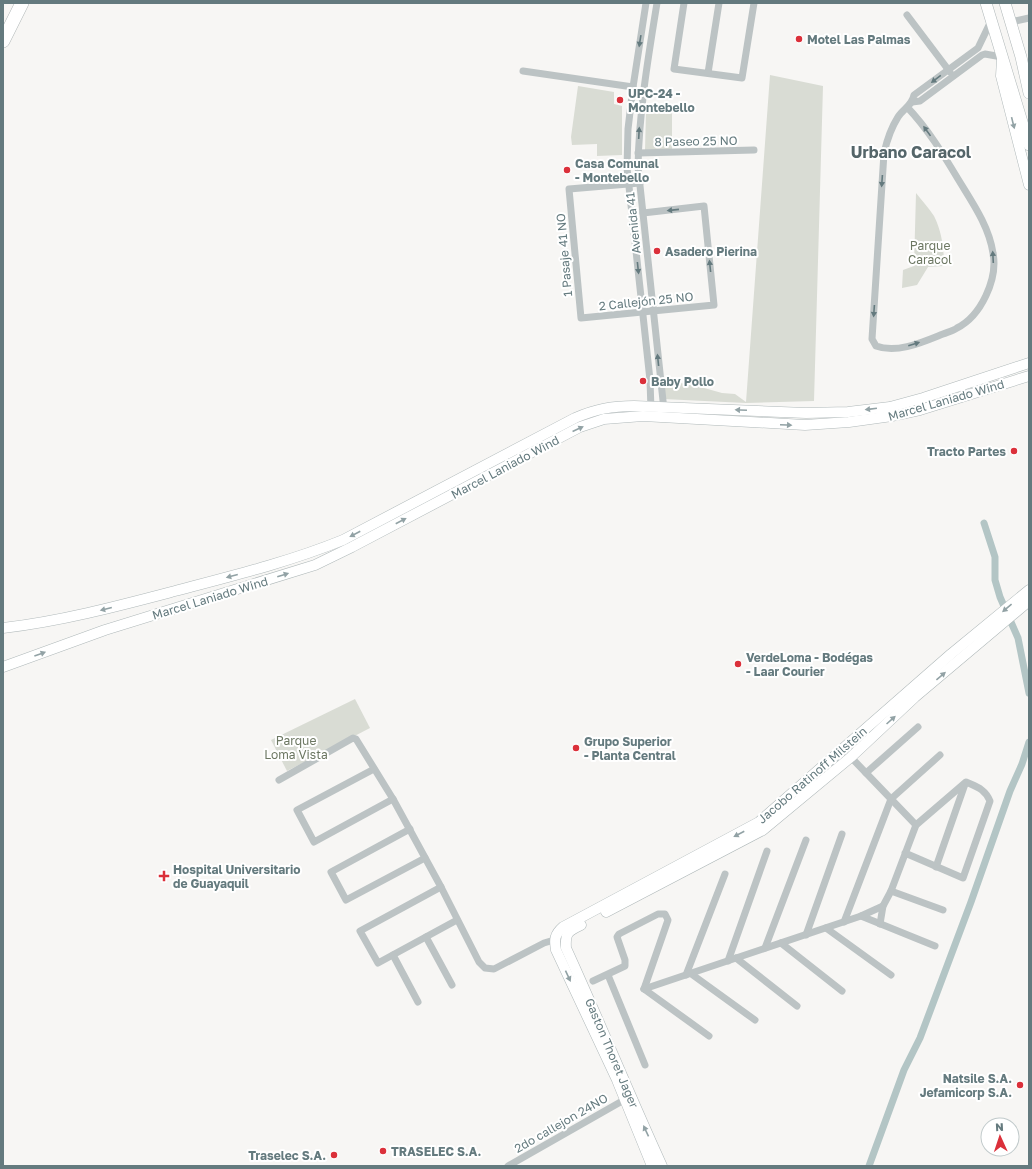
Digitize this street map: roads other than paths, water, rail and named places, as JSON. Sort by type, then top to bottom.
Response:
[{"type":"highway","points":[[3,41],[22,3]]},
{"type":"main road","points":[[986,3],[1029,145]]},
{"type":"main road","points":[[1005,3],[1010,22],[1025,56],[1029,76]]},
{"type":"main road","points":[[1025,56],[1029,93]]},
{"type":"main road","points":[[1002,57],[1001,76],[1029,185]]},
{"type":"main road","name":"Marcel Laniado Wind","points":[[664,412],[806,413],[848,412],[890,407],[923,398],[1029,363]]},
{"type":"main road","name":"Marcel Laniado Wind","points":[[3,628],[89,613],[232,576],[314,552],[350,537],[575,418],[602,408],[618,406],[651,411],[805,426],[849,422],[892,416],[920,410],[1029,376]]},
{"type":"main road","name":"Marcel Laniado Wind","points":[[3,667],[105,630],[314,565],[352,547],[580,427],[604,419],[651,411]]},
{"type":"main road","name":"Jacobo Ratinoff Milstein","points":[[565,938],[569,932],[576,927],[759,822],[951,654],[1029,590]]},
{"type":"main road","name":"Jacobo Ratinoff Milstein","points":[[554,940],[556,933],[562,927],[764,830],[851,756],[915,697],[1029,601]]},
{"type":"main road","name":"Gaston Thoret Jager","points":[[565,938],[566,948],[624,1100],[652,1166]]},
{"type":"main road","name":"Gaston Thoret Jager","points":[[554,940],[556,950],[632,1099],[662,1166]]},
{"type":"street","name":"Avenida 41","points":[[646,3],[628,130],[628,168],[650,380],[651,411]]},
{"type":"street","name":"Avenida 41","points":[[657,3],[645,72],[638,153],[664,412]]},
{"type":"street","points":[[684,3],[674,69],[742,78],[754,3]]},
{"type":"street","points":[[708,73],[719,3]]},
{"type":"street","points":[[907,15],[951,72]]},
{"type":"street","points":[[1010,22],[1029,18]]},
{"type":"street","points":[[951,72],[978,48],[991,21]]},
{"type":"street","points":[[910,105],[938,145],[986,228],[994,254],[993,276],[986,296],[976,313],[958,328],[899,349],[884,349],[876,346],[872,339],[884,153],[889,134],[898,116],[910,105],[914,95],[982,55],[985,54],[1002,57]]},
{"type":"street","points":[[523,72],[633,87]]},
{"type":"street","name":"8 Paseo 25 NO","points":[[638,153],[754,150]]},
{"type":"street","points":[[629,184],[640,183]]},
{"type":"street","name":"1 Pasaje 41 NO","points":[[581,318],[569,189],[629,184]]},
{"type":"street","name":"2 Callejón 25 NO","points":[[581,318],[714,305],[704,206],[643,213]]},
{"type":"street","points":[[866,772],[918,727]]},
{"type":"street","points":[[279,780],[353,738],[358,741],[410,829],[479,962],[485,968],[494,969],[544,942],[554,940]]},
{"type":"street","points":[[843,749],[916,825]]},
{"type":"street","points":[[844,922],[891,799],[940,755]]},
{"type":"street","points":[[374,769],[297,810],[314,842],[393,799]]},
{"type":"street","points":[[880,924],[884,906],[916,825],[966,782]]},
{"type":"street","points":[[905,853],[962,878],[990,801],[988,795],[983,790],[966,782]]},
{"type":"street","points":[[936,867],[966,782]]},
{"type":"street","points":[[410,829],[331,872],[346,900],[425,858]]},
{"type":"street","points":[[806,935],[842,834]]},
{"type":"street","points":[[765,948],[806,840]]},
{"type":"street","points":[[728,961],[767,852]]},
{"type":"street","points":[[688,974],[725,874]]},
{"type":"street","points":[[441,887],[360,931],[378,963],[457,920]]},
{"type":"street","points":[[891,891],[943,910]]},
{"type":"street","points":[[644,989],[844,922],[884,906]]},
{"type":"street","points":[[593,981],[625,966],[625,960],[617,937],[619,934],[658,914],[665,914],[668,920],[644,989]]},
{"type":"street","points":[[861,916],[935,946]]},
{"type":"street","points":[[826,928],[891,975]]},
{"type":"street","points":[[426,937],[452,985]]},
{"type":"street","points":[[781,943],[842,991]]},
{"type":"street","points":[[393,955],[418,1002]]},
{"type":"street","points":[[736,958],[797,1006]]},
{"type":"street","points":[[688,974],[755,1020]]},
{"type":"street","points":[[608,975],[645,1064]]},
{"type":"street","points":[[644,989],[709,1036]]},
{"type":"street","name":"2do callejon 24NO","points":[[508,1166],[624,1100]]},
{"type":"waterway","points":[[984,523],[995,557],[995,580],[1000,597],[1018,638],[1029,693]]},
{"type":"waterway","points":[[869,1166],[904,1070],[920,1038],[1029,742]]},
{"type":"place","name":"Motel Las Palmas","points":[[799,39]]},
{"type":"place","name":"UPC-24 - Montebello","points":[[620,100]]},
{"type":"place","name":"Casa Comunal - Montebello","points":[[567,170]]},
{"type":"place","name":"Asadero Pierina","points":[[657,251]]},
{"type":"place","name":"Baby Pollo","points":[[643,381]]},
{"type":"place","name":"Tracto Partes","points":[[1014,451]]},
{"type":"place","name":"VerdeLoma - Bodégas - Laar Courier","points":[[738,664]]},
{"type":"place","name":"Grupo Superior - Planta Central","points":[[576,748]]},
{"type":"place","name":"Hospital Universitario de Guayaquil","points":[[164,876]]},
{"type":"place","name":"Natsile S.A. Jefamicorp S.A.","points":[[1020,1085]]},
{"type":"place","name":"TRASELEC S.A.","points":[[383,1151]]},
{"type":"place","name":"Traselec S.A.","points":[[334,1155]]},
{"type":"district","name":"Urbano Caracol","points":[[911,152]]},
{"type":"park label","name":"Parque Caracol","points":[[930,252]]},
{"type":"park label","name":"Parque Loma Vista","points":[[296,747]]}]
